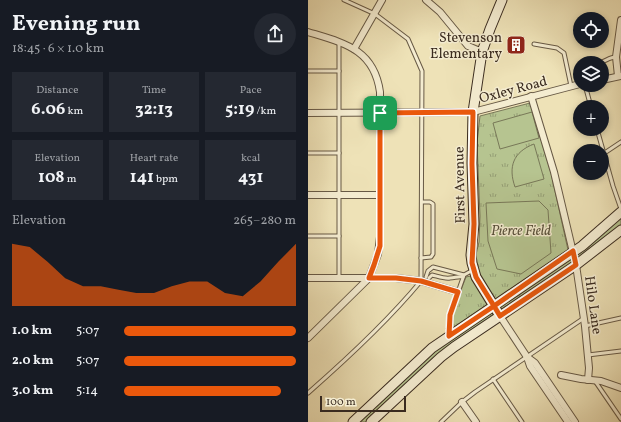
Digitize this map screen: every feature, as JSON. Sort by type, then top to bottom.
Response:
[{"type":"main road","name":"First Avenue","points":[[500,316],[476,277],[473,270],[471,254],[474,218],[472,164],[473,112],[482,52],[502,0]]},
{"type":"main road","points":[[353,422],[432,348],[582,246],[621,212]]},
{"type":"main road","points":[[372,422],[441,357],[576,265],[600,248],[621,230]]},
{"type":"street","points":[[354,49],[382,0]]},
{"type":"street","points":[[426,0],[440,12],[468,46],[482,52]]},
{"type":"street","points":[[609,78],[620,76],[616,57],[621,20]]},
{"type":"street","points":[[308,32],[339,42],[354,49],[369,61],[376,73],[380,92],[380,246],[369,278],[308,338]]},
{"type":"street","name":"Oxley Road","points":[[308,113],[473,112],[571,86]]},
{"type":"street","name":"Hilo Lane","points":[[531,96],[554,172],[576,265],[586,326],[588,380]]},
{"type":"street","points":[[308,196],[380,195]]},
{"type":"street","points":[[309,279],[426,279],[458,292]]},
{"type":"street","name":"First Avenue","points":[[500,316],[527,357],[530,366],[568,422]]},
{"type":"street","name":"First Avenue","points":[[527,357],[535,363],[575,422]]},
{"type":"street","points":[[560,375],[601,381],[621,388]]},
{"type":"street","points":[[462,402],[476,422]]},
{"type":"lane","points":[[344,0],[375,14],[408,39],[422,71],[421,258],[426,279]]},
{"type":"lane","points":[[339,42],[339,278]]},
{"type":"lane","points":[[534,44],[557,48],[564,53],[571,86]]},
{"type":"lane","points":[[609,58],[616,57]]},
{"type":"lane","points":[[308,71],[339,71]]},
{"type":"lane","points":[[609,150],[621,142]]},
{"type":"lane","points":[[308,153],[339,153]]},
{"type":"lane","points":[[609,175],[621,209]]},
{"type":"lane","points":[[421,258],[431,257],[433,254],[433,204],[430,202],[422,202]]},
{"type":"lane","points":[[308,236],[339,236]]},
{"type":"lane","points":[[426,279],[428,271],[433,267],[464,276]]},
{"type":"lane","points":[[308,393],[375,331],[426,279],[432,275],[447,278],[464,276],[473,270]]},
{"type":"lane","points":[[449,336],[450,315],[464,276]]},
{"type":"lane","points":[[441,422],[462,402],[493,379],[584,318]]},
{"type":"lane","points":[[586,326],[621,318]]},
{"type":"lane","points":[[588,355],[621,351]]},
{"type":"lane","points":[[493,379],[522,422]]},
{"type":"lane","points":[[595,380],[621,419]]},
{"type":"green space","name":"Pierce Field","points":[[530,103],[551,173],[568,250],[450,330],[446,329],[466,277],[471,276],[479,242],[480,216],[477,143],[480,116]]},
{"type":"green space","points":[[532,112],[539,138],[500,149],[493,123]]},
{"type":"green space","points":[[534,144],[544,179],[515,187],[512,173],[514,161],[521,151]]},
{"type":"green space","points":[[539,201],[548,210],[551,253],[521,274],[497,269],[488,241],[486,203]]},
{"type":"green space","points":[[621,212],[621,230],[454,347],[371,422],[353,422],[432,348],[530,281]]},
{"type":"place","name":"Stevenson Elementary","points":[[516,45]]},
{"type":"route","points":[[380,113],[380,246],[369,278],[396,278],[421,281],[458,292],[450,315],[449,336],[494,306],[500,316],[576,265],[573,251],[494,306],[476,277],[471,254],[474,224],[472,164],[473,112],[380,113]]}]
